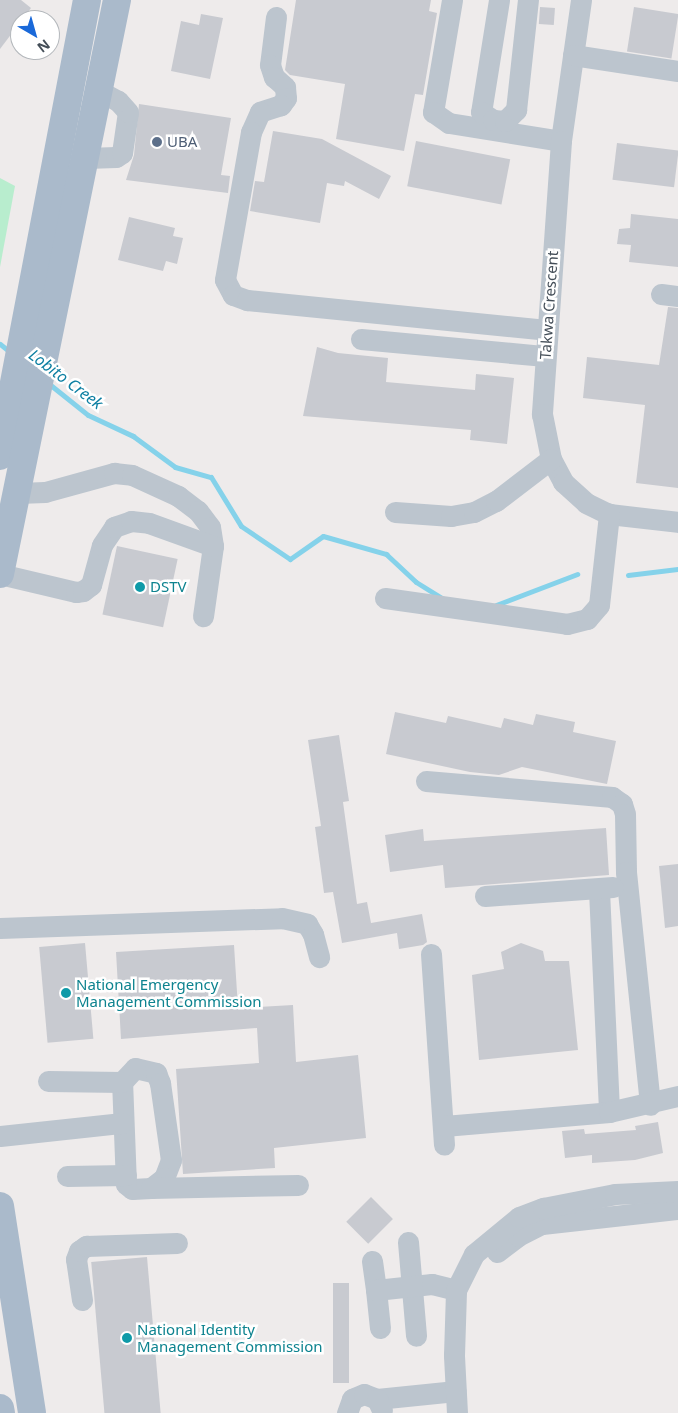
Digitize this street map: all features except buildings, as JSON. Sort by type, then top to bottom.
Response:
[{"type":"main road","points":[[0,456],[47,199],[87,0]]},
{"type":"main road","points":[[0,574],[21,481],[117,0]]},
{"type":"main road","points":[[0,1206],[32,1413]]},
{"type":"main road","points":[[0,1408],[1,1413]]},
{"type":"street","points":[[452,0],[433,112],[449,123],[561,141]]},
{"type":"street","points":[[499,0],[481,112],[493,120],[505,121],[516,110],[528,0]]},
{"type":"street","name":"Takwa Crescent","points":[[580,0],[561,141],[542,414],[551,459],[563,482],[586,503],[609,514],[678,522]]},
{"type":"street","points":[[276,17],[270,65],[274,77],[285,86],[286,98],[281,105],[260,112],[251,132],[225,280],[233,295],[248,300],[547,330]]},
{"type":"street","points":[[573,55],[678,72]]},
{"type":"street","points":[[361,339],[545,356]]},
{"type":"street","points":[[395,512],[451,516],[474,512],[496,500],[551,459]]},
{"type":"street","points":[[21,481],[45,492],[114,473],[132,475],[178,496],[198,511],[210,527],[213,546],[203,616]]},
{"type":"street","points":[[385,598],[567,624],[587,619],[598,605],[609,514]]},
{"type":"street","points":[[0,574],[76,592],[84,591],[91,585],[102,545],[114,527],[131,521],[149,523],[213,546]]},
{"type":"street","points":[[426,781],[612,797],[622,804],[625,814],[628,883],[650,1104]]},
{"type":"street","points":[[485,896],[599,890],[628,883]]},
{"type":"street","points":[[599,890],[609,1112]]},
{"type":"street","points":[[0,928],[282,918],[307,924],[313,934],[319,957]]},
{"type":"street","points":[[431,954],[444,1136],[609,1112],[678,1096]]},
{"type":"street","points":[[151,1188],[164,1178],[171,1160],[160,1083],[156,1073],[135,1068],[122,1082],[122,1123],[126,1184],[132,1189],[298,1185]]},
{"type":"street","points":[[48,1081],[122,1082]]},
{"type":"street","points":[[0,1136],[122,1123]]},
{"type":"street","points":[[66,1176],[126,1175]]},
{"type":"street","points":[[457,1413],[455,1298],[474,1254],[519,1217],[543,1208],[615,1194],[678,1191]]},
{"type":"street","points":[[455,1298],[490,1257],[518,1236],[542,1224],[678,1209]]},
{"type":"street","points":[[408,1242],[410,1286],[416,1336]]},
{"type":"street","points":[[82,1300],[76,1259],[79,1251],[86,1246],[177,1243]]},
{"type":"street","points":[[372,1261],[380,1328]]},
{"type":"street","points":[[376,1290],[432,1284],[455,1298]]},
{"type":"street","points":[[348,1413],[349,1405],[358,1395],[371,1395],[379,1406],[456,1392]]},
{"type":"green space","points":[[0,178],[15,186],[0,267]]},
{"type":"waterway","name":"Lobito Creek","points":[[0,344],[10,352]]},
{"type":"waterway","name":"Lobito Creek","points":[[48,383],[88,415],[133,436],[175,467],[211,477],[241,526],[290,559],[323,536],[386,554],[416,582],[442,598]]},
{"type":"waterway","name":"Lobito Creek","points":[[628,575],[678,569]]},
{"type":"waterway","name":"Lobito Creek","points":[[496,605],[577,574]]},
{"type":"place","name":"UBA","points":[[157,142]]},
{"type":"place","name":"DSTV","points":[[140,587]]},
{"type":"place","name":"National Emergency Management Commission","points":[[66,993]]},
{"type":"place","name":"National Identity Management Commission","points":[[127,1338]]}]
